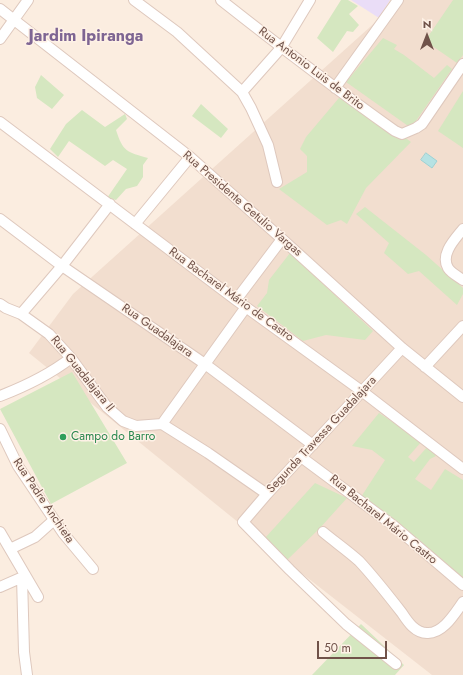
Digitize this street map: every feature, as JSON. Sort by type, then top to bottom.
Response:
[{"type":"street","points":[[0,39],[28,0]]},
{"type":"street","points":[[134,0],[177,32],[242,92],[252,108],[268,145],[277,182]]},
{"type":"street","name":"Rua Antonio Luis de Brito","points":[[221,0],[281,48],[335,88],[395,131],[402,134],[422,124],[463,64]]},
{"type":"street","points":[[242,92],[281,48],[310,0]]},
{"type":"street","points":[[335,88],[398,0]]},
{"type":"street","name":"Rua Presidente Getulio Vargas","points":[[0,9],[190,157],[402,348],[463,397]]},
{"type":"street","name":"Rua Bacharel Mário de Castro","points":[[0,122],[236,300],[363,392],[463,469]]},
{"type":"street","points":[[135,224],[190,157]]},
{"type":"street","points":[[21,314],[62,266],[110,204]]},
{"type":"street","name":"Rua Guadalajara","points":[[0,219],[62,266],[205,364],[313,445]]},
{"type":"street","points":[[463,229],[449,249],[446,258],[448,268],[463,280]]},
{"type":"street","points":[[236,300],[282,239]]},
{"type":"street","points":[[246,306],[162,424],[208,453],[267,494]]},
{"type":"street","name":"Rua Guadalajara II","points":[[2,309],[21,314],[49,334],[71,358],[107,407],[123,422],[136,426],[162,424]]},
{"type":"street","points":[[425,367],[463,326]]},
{"type":"street","name":"Segunda Travessa Guadalajara","points":[[396,664],[346,624],[243,522],[402,348]]},
{"type":"street","points":[[0,396],[32,383],[71,358]]},
{"type":"street","name":"Rua Padre Anchieta","points":[[0,429],[18,466],[63,534],[93,569]]},
{"type":"street","name":"Rua Bacharel Mário Castro","points":[[301,457],[394,526],[463,585]]},
{"type":"street","points":[[10,549],[35,537],[54,520]]},
{"type":"street","points":[[0,532],[23,577],[38,597]]},
{"type":"street","points":[[323,532],[358,560],[385,590],[409,623],[419,631],[428,633],[437,631],[447,622],[463,602]]},
{"type":"street","points":[[0,587],[23,577]]},
{"type":"street","points":[[23,577],[24,652],[27,675]]},
{"type":"shaded area","points":[[351,0],[390,0],[379,18]]},
{"type":"shaded area","points":[[400,0],[457,0],[463,4],[463,675],[432,675],[286,561],[29,353],[73,294]]},
{"type":"green space","points":[[341,0],[348,0],[358,6],[349,14],[359,25],[353,32],[347,31],[333,52],[317,38]]},
{"type":"green space","points":[[453,0],[463,0],[463,55],[457,63],[425,41]]},
{"type":"green space","points":[[383,38],[397,45],[394,49],[434,78],[447,65],[452,69],[411,128],[346,82]]},
{"type":"green space","points":[[41,75],[64,95],[52,109],[37,98],[35,87]]},
{"type":"green space","points":[[463,91],[463,148],[438,131]]},
{"type":"green space","points":[[344,92],[411,142],[366,188],[347,224],[341,220],[327,225],[279,189],[307,172],[307,156],[300,149],[306,137]]},
{"type":"green space","points":[[201,104],[228,129],[221,138],[192,116]]},
{"type":"green space","points":[[82,110],[105,127],[125,114],[127,119],[116,130],[121,143],[130,152],[148,158],[143,165],[143,177],[137,186],[126,189],[116,200],[107,198],[127,169],[113,160],[105,166],[69,141],[58,157],[50,149],[66,124]]},
{"type":"green space","points":[[365,207],[426,255],[463,288],[463,294],[457,305],[419,271],[408,274],[384,253],[389,243],[356,214]]},
{"type":"green space","points":[[290,253],[373,331],[365,340],[326,335],[303,341],[257,306],[267,293],[269,280]]},
{"type":"green space","name":"Campo do Barro","points":[[72,372],[127,463],[51,504],[0,409]]},
{"type":"green space","points":[[379,413],[422,441],[408,457],[414,462],[428,446],[436,456],[430,459],[415,479],[431,490],[445,469],[463,480],[463,581],[361,497],[385,460],[372,450],[352,446]]},
{"type":"green space","points":[[315,483],[347,498],[319,529],[286,561],[265,538]]},
{"type":"green space","points":[[361,624],[404,665],[395,675],[312,675]]},
{"type":"water","points":[[426,153],[437,161],[432,168],[421,160]]},
{"type":"place","name":"Campo do Barro","points":[[63,437]]},
{"type":"district","name":"Jardim Ipiranga","points":[[86,37]]}]
